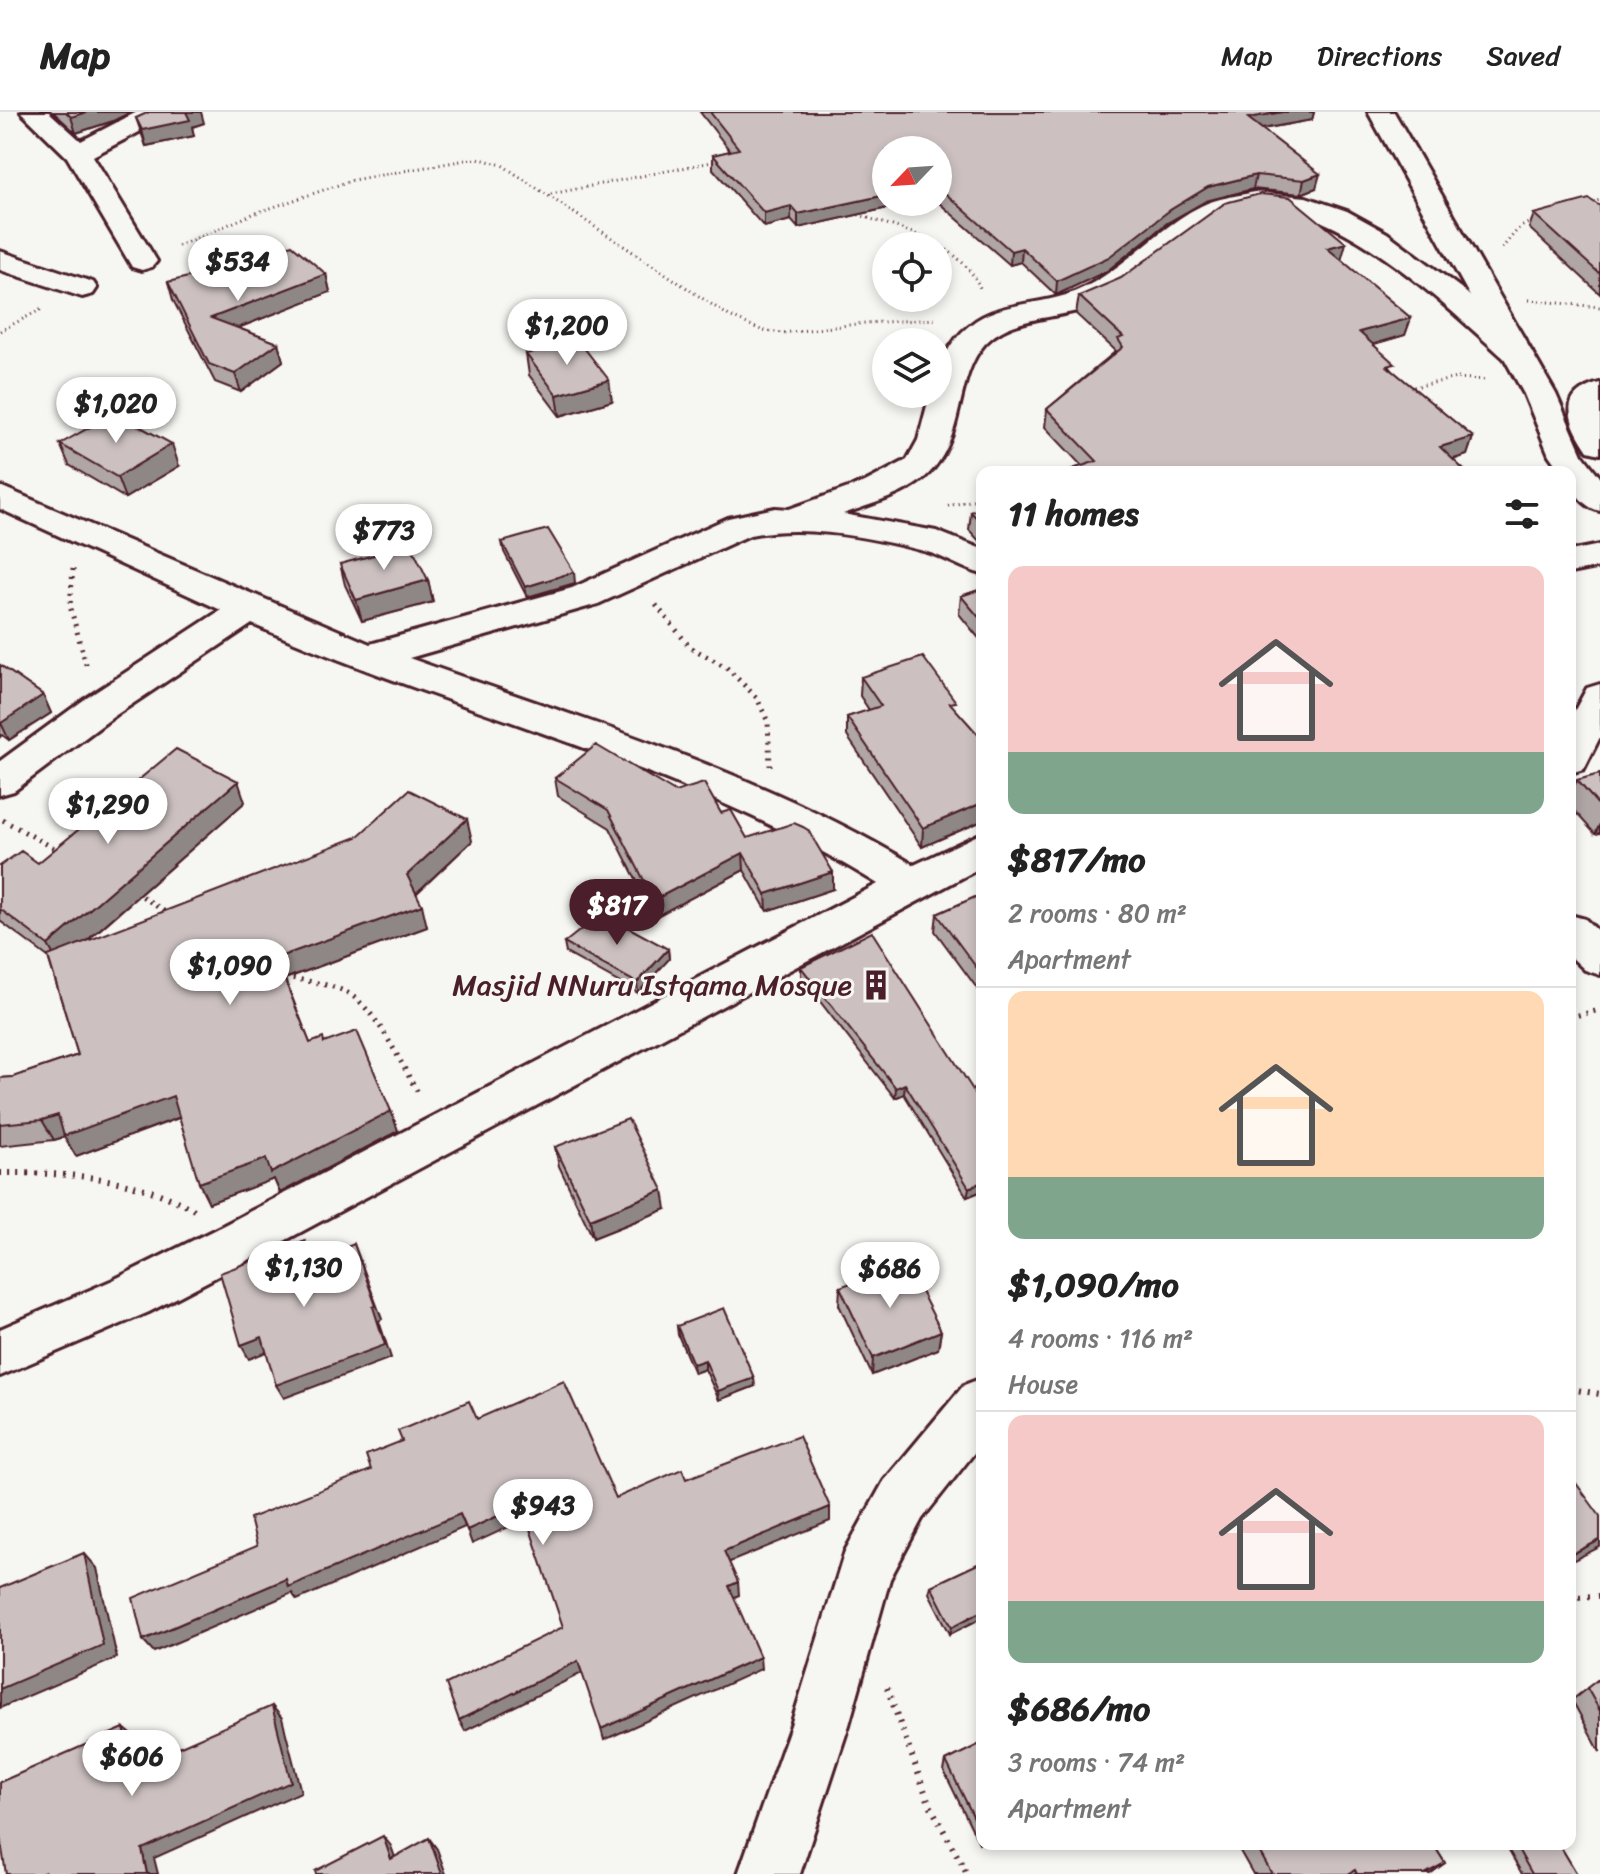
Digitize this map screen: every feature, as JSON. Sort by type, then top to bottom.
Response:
[{"type":"street","points":[[34,112],[78,153],[142,261]]},
{"type":"street","points":[[78,153],[157,112]]},
{"type":"street","points":[[1381,112],[1540,394],[1566,455],[1574,466]]},
{"type":"street","points":[[369,657],[548,608],[634,575],[740,526],[795,519],[878,488],[921,466],[933,442],[956,365],[984,325],[1086,298],[1115,283],[1212,211],[1250,200],[1268,200],[1347,221],[1378,237],[1516,352]]},
{"type":"street","points":[[0,260],[82,288]]},
{"type":"street","points":[[1600,393],[1588,400],[1586,419],[1600,444]]},
{"type":"street","points":[[1576,469],[1600,501]]},
{"type":"street","points":[[0,496],[248,609],[369,657],[572,726],[766,804],[870,856],[915,886]]},
{"type":"street","points":[[795,519],[936,542],[976,560]]},
{"type":"street","points":[[1576,561],[1600,556]]},
{"type":"street","points":[[0,781],[99,708],[248,609]]},
{"type":"street","points":[[1576,747],[1600,697]]},
{"type":"street","points":[[0,1353],[131,1296],[241,1240],[976,851]]},
{"type":"street","points":[[1576,936],[1600,958]]},
{"type":"street","points":[[769,1874],[820,1725],[865,1570],[903,1500],[976,1409]]},
{"type":"path","points":[[142,261],[253,214],[353,180],[435,163],[477,158],[502,165],[551,194],[729,316],[761,330],[783,333],[887,321],[984,325],[978,280],[965,262],[937,245],[846,208]]},
{"type":"path","points":[[551,194],[725,159]]},
{"type":"path","points":[[1581,206],[1600,200]]},
{"type":"path","points":[[1546,215],[1519,228],[1480,269],[1487,300],[1511,298],[1600,307]]},
{"type":"path","points":[[0,331],[82,288]]},
{"type":"path","points":[[1402,390],[1457,378],[1482,379],[1540,394]]},
{"type":"path","points":[[91,537],[76,558],[68,583],[71,613],[99,708]]},
{"type":"path","points":[[634,575],[678,635],[690,647],[726,667],[757,698],[768,722],[771,746],[766,804]]},
{"type":"path","points":[[0,818],[74,858]]},
{"type":"path","points":[[129,888],[173,917]]},
{"type":"path","points":[[273,974],[329,985],[354,996],[374,1022],[443,1132]]},
{"type":"path","points":[[1576,1016],[1600,1010]]},
{"type":"path","points":[[0,1173],[97,1175],[175,1197],[241,1240]]},
{"type":"path","points":[[1576,1390],[1600,1394]]},
{"type":"path","points":[[1576,1597],[1600,1596]]},
{"type":"path","points":[[886,1682],[929,1803],[967,1874]]},
{"type":"building","points":[[66,112],[87,112],[71,117]]},
{"type":"building","points":[[149,112],[186,112],[190,120],[142,130],[136,118]]},
{"type":"building","points":[[710,112],[1282,112],[1248,118],[1320,174],[1304,180],[1256,175],[1208,187],[1170,210],[1109,257],[1057,281],[1022,248],[1011,251],[952,199],[952,136],[872,136],[872,198],[798,214],[791,206],[764,213],[713,155],[739,149]]},
{"type":"building","points":[[1260,194],[1290,197],[1346,243],[1327,248],[1411,318],[1359,332],[1395,364],[1387,366],[1473,437],[1440,447],[1460,466],[1082,466],[1097,461],[1047,409],[1123,347],[1118,339],[1123,337],[1079,296],[1121,278],[1225,203]]},
{"type":"building","points":[[1589,199],[1600,206],[1600,274],[1534,214]]},
{"type":"building","points":[[292,245],[326,274],[211,318],[278,343],[235,374],[209,364],[168,282],[241,264]]},
{"type":"building","points":[[578,340],[609,380],[557,395],[526,354]]},
{"type":"building","points":[[115,413],[172,444],[117,477],[60,444]]},
{"type":"building","points":[[548,529],[574,572],[525,587],[502,542]]},
{"type":"building","points":[[411,545],[428,580],[356,600],[340,564]]},
{"type":"building","points":[[976,591],[976,614],[961,596]]},
{"type":"building","points":[[923,657],[956,702],[950,703],[976,732],[976,806],[923,828],[847,717],[881,706],[861,677]]},
{"type":"building","points":[[0,665],[43,695],[1,723],[0,722]]},
{"type":"building","points":[[596,745],[675,792],[704,783],[721,813],[731,810],[747,838],[794,823],[803,827],[808,830],[833,872],[766,894],[743,853],[654,900],[608,810],[555,778]]},
{"type":"building","points":[[176,749],[238,781],[48,945],[0,909],[0,866],[21,851],[38,863]]},
{"type":"building","points":[[1600,774],[1600,807],[1577,780]]},
{"type":"building","points":[[409,790],[467,819],[407,875],[422,905],[276,958],[310,1043],[323,1038],[324,1043],[357,1031],[391,1111],[271,1173],[266,1159],[199,1183],[173,1096],[64,1136],[58,1115],[42,1120],[0,1124],[0,1078],[13,1077],[78,1055],[48,956],[357,837]]},
{"type":"building","points":[[976,897],[976,967],[937,914]]},
{"type":"building","points":[[602,913],[668,949],[637,983],[564,943]]},
{"type":"building","points":[[872,932],[976,1095],[976,1185],[969,1188],[905,1084],[896,1088],[801,967]]},
{"type":"building","points":[[628,1119],[663,1190],[590,1219],[555,1147]]},
{"type":"building","points":[[305,1241],[312,1261],[354,1244],[376,1306],[373,1307],[385,1345],[276,1385],[262,1337],[241,1345],[220,1273]]},
{"type":"building","points":[[906,1262],[941,1331],[873,1358],[840,1287]]},
{"type":"building","points":[[724,1308],[754,1378],[718,1391],[705,1360],[693,1364],[677,1326]]},
{"type":"building","points":[[564,1381],[616,1498],[682,1469],[686,1479],[799,1436],[830,1507],[724,1551],[738,1582],[729,1586],[760,1657],[601,1729],[578,1661],[459,1720],[446,1684],[563,1627],[522,1505],[467,1530],[460,1514],[288,1587],[286,1579],[143,1640],[133,1598],[257,1546],[250,1518],[371,1470],[366,1455],[402,1441],[398,1431],[469,1401],[477,1419]]},
{"type":"building","points":[[1576,1483],[1600,1516],[1600,1540],[1576,1552]]},
{"type":"building","points":[[84,1553],[103,1645],[0,1689],[0,1588]]},
{"type":"building","points":[[976,1565],[976,1614],[952,1627],[931,1586]]},
{"type":"building","points":[[1600,1678],[1600,1711],[1587,1688]]},
{"type":"building","points":[[272,1706],[291,1782],[142,1849],[147,1874],[6,1874],[0,1836],[0,1782],[124,1728],[133,1767]]},
{"type":"building","points":[[976,1746],[976,1822],[946,1761]]},
{"type":"building","points":[[383,1836],[391,1859],[429,1838],[442,1874],[316,1874],[315,1871]]},
{"type":"building","points":[[1258,1850],[1437,1850],[1445,1863],[1425,1874],[1357,1874],[1355,1870],[1348,1874],[1272,1874]]},
{"type":"building","points":[[1518,1850],[1563,1850],[1577,1874],[1532,1874]]},
{"type":"place","name":"Masjid NNuru Istqama Mosque","points":[[876,985]]}]
